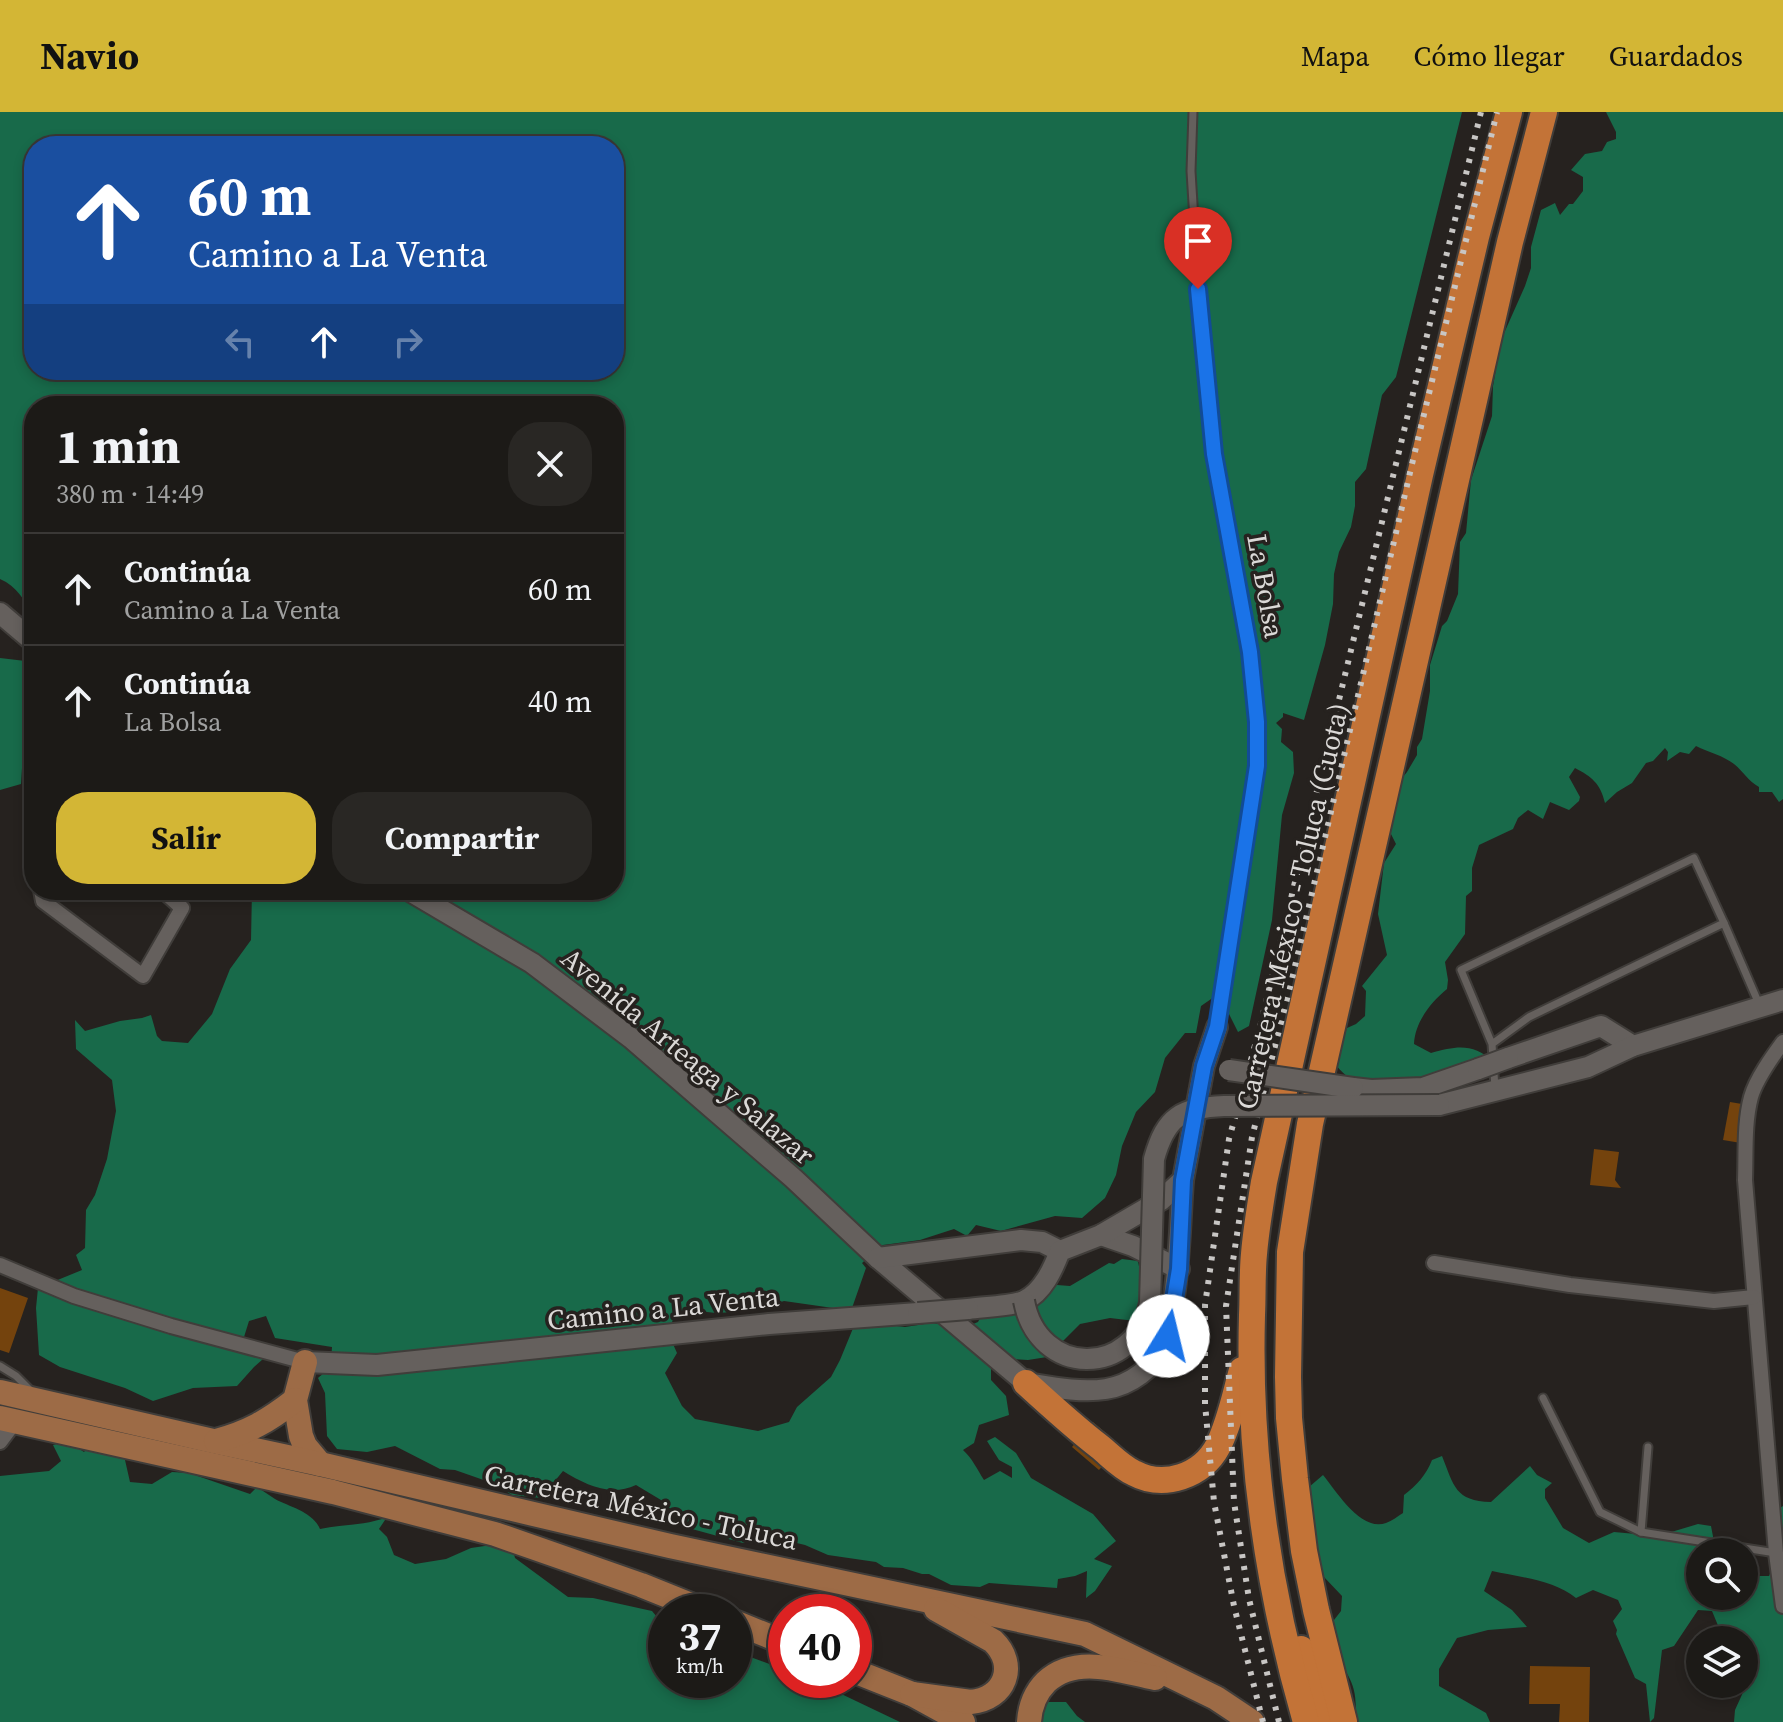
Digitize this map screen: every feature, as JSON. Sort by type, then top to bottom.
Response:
[{"type":"highway","name":"Carretera México - Toluca (Cuota)","points":[[1306,1722],[1291,1670],[1257,1485],[1252,1422],[1254,1255],[1264,1182],[1420,475],[1509,112]]},
{"type":"highway","points":[[1344,1722],[1304,1551],[1295,1479],[1288,1377],[1290,1252],[1310,1124],[1510,242],[1544,112]]},
{"type":"highway","points":[[1026,1383],[1133,1473],[1157,1480],[1170,1480],[1204,1464],[1218,1444],[1232,1406],[1251,1331]]},
{"type":"highway","points":[[1271,1571],[1328,1722]]},
{"type":"main road","points":[[305,1362],[295,1400],[301,1436],[320,1464]]},
{"type":"main road","name":"Carretera México - Toluca","points":[[0,1392],[670,1546],[1085,1634],[1216,1698],[1252,1722]]},
{"type":"main road","points":[[213,1441],[262,1425],[295,1400]]},
{"type":"main road","name":"Carretera México - Toluca","points":[[3,1432],[333,1492],[495,1534],[663,1594]]},
{"type":"main road","points":[[912,1694],[979,1701],[994,1694],[1006,1672],[1003,1655],[993,1641],[913,1596]]},
{"type":"main road","points":[[1029,1722],[1031,1708],[1041,1688],[1049,1679],[1069,1668],[1092,1666],[1185,1683]]},
{"type":"main road","points":[[872,1678],[912,1694],[963,1722]]},
{"type":"street","points":[[0,613],[24,633]]},
{"type":"street","points":[[43,900],[143,976],[182,908],[173,900]]},
{"type":"street","name":"Avenida Arteaga y Salazar","points":[[425,900],[532,963],[631,1038],[793,1178],[878,1258],[1026,1383]]},
{"type":"street","points":[[1060,1251],[1054,1268],[1040,1289],[1024,1301],[1030,1323],[1044,1342],[1074,1358],[1086,1360],[1109,1356],[1137,1335],[1150,1303],[1154,1159],[1165,1129],[1182,1114],[1193,1109],[1224,1106],[1439,1105],[1588,1067],[1633,1046],[1783,1000]]},
{"type":"street","points":[[1026,1383],[1105,1389],[1119,1386],[1144,1371],[1163,1349],[1179,1269],[1183,1180],[1204,1066],[1371,1090],[1423,1088],[1601,1026],[1633,1046]]},
{"type":"street","name":"La Bolsa","points":[[1204,1066],[1217,1027]]},
{"type":"street","points":[[1783,1042],[1751,1096],[1745,1180],[1783,1606]]},
{"type":"street","points":[[878,1258],[1021,1240],[1042,1242],[1060,1251],[1101,1235],[1161,1200],[1183,1180]]},
{"type":"street","points":[[1101,1235],[1133,1246],[1179,1269]]},
{"type":"street","points":[[1434,1263],[1570,1285],[1714,1301],[1754,1297]]},
{"type":"street","name":"Camino a La Venta","points":[[0,1265],[74,1296],[305,1362],[377,1365],[769,1324],[968,1309],[1024,1301]]},
{"type":"lane","name":"La Bolsa","points":[[1193,112],[1191,171],[1200,318],[1214,454],[1250,652],[1257,722],[1257,766],[1217,1027]]},
{"type":"lane","points":[[1495,1090],[1492,1044],[1461,970],[1694,858],[1760,1006]]},
{"type":"lane","points":[[1492,1044],[1529,1017],[1724,923]]},
{"type":"lane","points":[[0,1366],[16,1376],[38,1400]]},
{"type":"lane","points":[[1543,1398],[1600,1512],[1641,1532],[1776,1553]]},
{"type":"lane","points":[[1641,1532],[1648,1447]]},
{"type":"green space","points":[[0,112],[1462,112],[1396,377],[1382,395],[1366,469],[1355,482],[1351,527],[1339,552],[1325,645],[1304,720],[1283,713],[1276,723],[1282,729],[1281,742],[1293,752],[1294,773],[1282,815],[1272,920],[1249,1026],[1238,1032],[1229,1014],[1214,997],[1201,1006],[1196,1033],[1185,1033],[1165,1058],[1155,1092],[1136,1112],[1122,1146],[1116,1175],[1105,1198],[1082,1218],[1055,1216],[1001,1231],[976,1225],[967,1236],[954,1229],[920,1240],[883,1245],[862,1263],[866,1268],[852,1308],[841,1317],[833,1308],[784,1301],[752,1311],[716,1313],[689,1310],[672,1321],[680,1339],[673,1344],[677,1353],[665,1373],[682,1406],[695,1419],[758,1431],[789,1422],[797,1407],[831,1377],[856,1321],[905,1327],[931,1323],[966,1327],[978,1322],[989,1301],[1006,1303],[1049,1276],[1057,1285],[1070,1286],[1109,1263],[1114,1264],[1122,1259],[1138,1261],[1142,1283],[1148,1289],[1135,1321],[1110,1318],[1080,1324],[1047,1357],[1028,1360],[991,1358],[991,1380],[1006,1396],[1009,1415],[979,1425],[974,1443],[963,1450],[984,1480],[1000,1471],[1012,1478],[1012,1467],[999,1460],[987,1441],[995,1437],[1016,1453],[1031,1478],[1093,1514],[1116,1541],[1094,1559],[1112,1566],[1095,1591],[1086,1598],[1087,1571],[1058,1579],[1057,1588],[989,1583],[980,1587],[951,1585],[929,1574],[828,1555],[805,1545],[768,1536],[743,1543],[692,1529],[661,1500],[636,1485],[608,1490],[589,1485],[563,1471],[541,1498],[512,1495],[495,1484],[455,1470],[440,1469],[395,1446],[367,1452],[337,1449],[327,1436],[325,1393],[318,1378],[329,1365],[332,1347],[275,1338],[266,1316],[249,1321],[244,1337],[263,1359],[237,1386],[193,1388],[153,1401],[125,1388],[60,1367],[39,1355],[38,1288],[82,1270],[76,1255],[85,1248],[86,1210],[95,1195],[107,1159],[116,1111],[112,1080],[76,1049],[75,1020],[85,1031],[151,1015],[157,1036],[162,1041],[188,1043],[212,1014],[230,969],[251,940],[252,900],[624,900],[624,396],[24,396],[24,600],[0,579]]},
{"type":"green space","points":[[1606,112],[1783,112],[1783,799],[1779,802],[1772,792],[1759,792],[1759,787],[1734,764],[1696,746],[1689,754],[1680,752],[1667,761],[1665,748],[1653,761],[1646,763],[1632,783],[1605,803],[1594,781],[1575,768],[1569,777],[1580,797],[1569,810],[1550,802],[1543,819],[1528,810],[1518,818],[1513,829],[1479,845],[1472,868],[1472,891],[1466,896],[1465,934],[1445,962],[1447,989],[1425,1013],[1417,1028],[1414,1044],[1431,1053],[1472,1049],[1494,1062],[1429,1087],[1359,1088],[1334,1063],[1347,1028],[1365,1016],[1366,991],[1362,986],[1387,955],[1378,914],[1384,863],[1396,844],[1389,830],[1393,789],[1417,755],[1430,691],[1430,665],[1442,626],[1458,594],[1460,542],[1466,533],[1471,480],[1492,416],[1493,386],[1501,340],[1531,268],[1531,247],[1541,210],[1555,203],[1560,215],[1569,204],[1573,204],[1583,191],[1583,177],[1571,170],[1585,154],[1602,151],[1607,142],[1616,139],[1616,132]]},
{"type":"green space","points":[[0,658],[24,661],[24,764],[21,784],[0,790]]},
{"type":"green space","points":[[95,1440],[136,1450],[125,1460],[130,1482],[152,1484],[172,1472],[189,1473],[250,1494],[257,1487],[307,1514],[320,1529],[387,1517],[379,1529],[387,1537],[394,1555],[415,1564],[446,1559],[471,1548],[511,1542],[515,1558],[568,1597],[593,1598],[648,1610],[648,1698],[752,1698],[752,1658],[768,1663],[768,1698],[850,1698],[900,1722],[0,1722],[0,1476],[49,1471],[61,1461],[53,1445],[67,1441],[84,1452]]},
{"type":"green space","points":[[1442,1456],[1450,1476],[1463,1495],[1491,1502],[1530,1466],[1537,1475],[1552,1483],[1545,1489],[1545,1498],[1563,1528],[1589,1543],[1614,1532],[1658,1536],[1698,1524],[1711,1526],[1713,1538],[1686,1538],[1686,1610],[1698,1610],[1674,1646],[1662,1650],[1654,1718],[1650,1722],[1646,1684],[1635,1678],[1616,1634],[1613,1621],[1622,1609],[1618,1600],[1593,1590],[1576,1598],[1547,1583],[1492,1571],[1484,1591],[1512,1610],[1527,1627],[1488,1630],[1457,1638],[1439,1669],[1439,1686],[1486,1713],[1490,1722],[1355,1722],[1353,1688],[1346,1672],[1326,1644],[1327,1629],[1341,1611],[1342,1596],[1306,1558],[1302,1493],[1323,1475],[1359,1516],[1368,1522],[1386,1523],[1403,1513],[1404,1495],[1421,1479],[1432,1460]]},
{"type":"green space","points":[[1783,1506],[1783,1722],[1734,1722],[1740,1698],[1758,1698],[1758,1626],[1718,1626],[1712,1611],[1698,1610],[1758,1610],[1758,1576],[1769,1576],[1781,1546],[1777,1510]]},
{"type":"green space","points":[[1040,1702],[1066,1702],[1085,1722],[1033,1722]]},
{"type":"building","points":[[1730,1102],[1748,1105],[1741,1143],[1723,1140]]},
{"type":"building","points":[[1594,1149],[1619,1152],[1615,1180],[1621,1188],[1590,1185]]},
{"type":"building","points":[[0,1288],[28,1298],[9,1353],[0,1350]]},
{"type":"building","points":[[1093,1422],[1120,1445],[1099,1470],[1072,1447]]},
{"type":"building","points":[[1530,1666],[1590,1667],[1589,1722],[1559,1722],[1560,1704],[1529,1704]]},
{"type":"railway","points":[[1263,1722],[1234,1606],[1214,1502],[1205,1404],[1205,1305],[1229,1139],[1259,1031],[1481,112]]},
{"type":"railway","points":[[1279,1722],[1249,1599],[1234,1502],[1226,1306],[1252,1137],[1497,112]]},
{"type":"route","points":[[1168,1336],[1179,1269],[1183,1180],[1204,1066],[1217,1027],[1257,766],[1257,722],[1250,652],[1214,454],[1198,289]]}]
